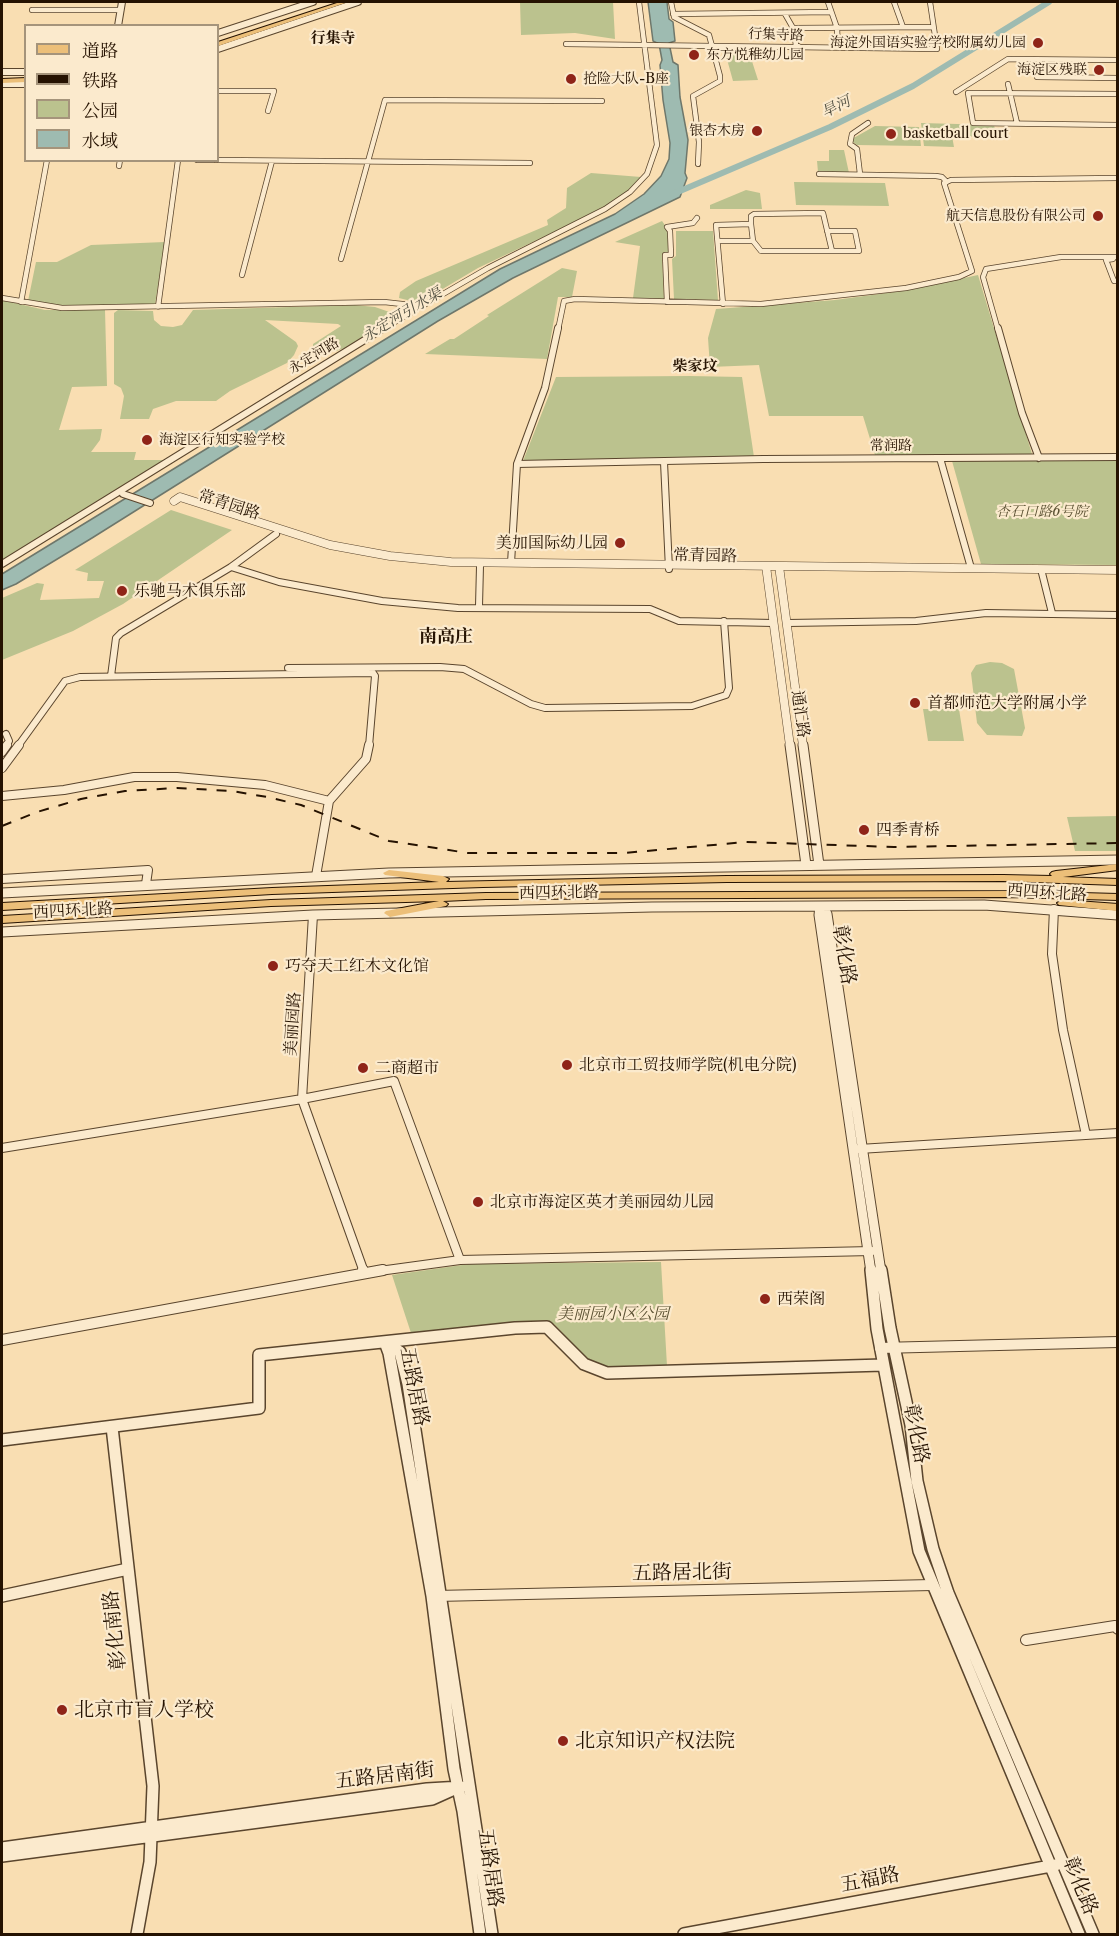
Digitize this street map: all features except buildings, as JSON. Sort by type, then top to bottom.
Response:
[{"type":"main road","points":[[219,36],[325,2]]},
{"type":"main road","points":[[219,44],[345,2]]},
{"type":"main road","points":[[2,73],[24,73]]},
{"type":"main road","points":[[2,82],[24,82]]},
{"type":"main road","points":[[1004,878],[1118,867]]},
{"type":"main road","points":[[389,873],[483,884]]},
{"type":"main road","name":"西四环北路","points":[[2,907],[272,891],[483,884],[727,879],[1004,878],[1118,882]]},
{"type":"main road","points":[[1008,894],[1118,908]]},
{"type":"main road","name":"西四环北路","points":[[2,920],[271,903],[486,896],[1008,894],[1118,897]]},
{"type":"main road","points":[[390,913],[486,896]]},
{"type":"street","points":[[118,24],[122,2]]},
{"type":"street","points":[[219,36],[313,2]]},
{"type":"street","points":[[219,49],[358,2]]},
{"type":"street","name":"永定河路","points":[[2,564],[420,306],[488,268],[605,209],[630,192],[648,174],[657,145],[642,45],[639,2]]},
{"type":"street","points":[[671,2],[673,14],[678,21],[709,35],[714,45],[720,75],[720,81],[693,96],[692,100],[699,142],[698,164]]},
{"type":"street","points":[[828,2],[837,27],[838,48]]},
{"type":"street","points":[[894,2],[903,27]]},
{"type":"street","name":"行集寺路","points":[[566,44],[937,49],[930,2]]},
{"type":"street","points":[[32,10],[121,10]]},
{"type":"street","points":[[673,14],[831,12]]},
{"type":"street","points":[[785,14],[793,28],[796,45],[800,47]]},
{"type":"street","points":[[258,31],[290,24]]},
{"type":"street","points":[[793,28],[933,27]]},
{"type":"street","points":[[956,92],[1008,59],[1118,60]]},
{"type":"street","points":[[1037,77],[1118,78]]},
{"type":"street","points":[[713,84],[714,93]]},
{"type":"street","points":[[1008,84],[1017,123]]},
{"type":"street","points":[[219,91],[274,91],[268,111]]},
{"type":"street","points":[[1118,94],[968,93],[973,123],[1118,125]]},
{"type":"street","points":[[341,259],[385,100],[602,101]]},
{"type":"street","points":[[860,174],[857,149],[850,144],[852,134],[868,123]]},
{"type":"street","points":[[219,160],[530,163]]},
{"type":"street","points":[[242,275],[272,161]]},
{"type":"street","points":[[21,302],[47,162]]},
{"type":"street","points":[[158,308],[178,162]]},
{"type":"street","points":[[819,174],[936,176],[942,177],[947,182],[1118,178]]},
{"type":"street","points":[[947,182],[944,183],[972,271]]},
{"type":"street","points":[[827,231],[855,231],[859,251],[832,251],[761,251],[753,241],[752,216],[754,214],[823,213],[827,231],[832,251]]},
{"type":"street","points":[[667,302],[665,255],[670,255],[670,231],[667,227],[693,223],[697,218]]},
{"type":"street","points":[[723,304],[716,225],[752,225]]},
{"type":"street","points":[[718,241],[753,241]]},
{"type":"street","points":[[511,563],[517,464],[545,388],[564,301],[574,299],[723,304],[772,303],[906,288],[959,277],[972,271],[985,272],[1061,257],[1118,258]]},
{"type":"street","points":[[1108,258],[1106,260],[1114,281],[1118,281]]},
{"type":"street","points":[[985,272],[983,277],[1022,413],[1039,458]]},
{"type":"street","points":[[2,298],[62,308],[384,302],[420,306]]},
{"type":"street","name":"常润路","points":[[517,464],[1118,457]]},
{"type":"street","points":[[940,458],[971,568]]},
{"type":"street","points":[[664,462],[668,567]]},
{"type":"street","points":[[123,494],[150,503]]},
{"type":"street","name":"常青园路","points":[[668,567],[417,559],[357,550],[271,528],[180,497],[174,501],[276,534],[369,557],[480,566],[766,568],[971,568],[1118,572]]},
{"type":"street","points":[[111,676],[116,638],[121,633],[231,567],[276,534]]},
{"type":"street","points":[[479,606],[480,566]]},
{"type":"street","points":[[231,567],[279,582],[382,602],[458,608],[479,606],[650,609],[679,621],[773,623]]},
{"type":"street","name":"通汇路","points":[[766,568],[806,865]]},
{"type":"street","name":"常青园路","points":[[779,568],[1042,573],[1118,572]]},
{"type":"street","name":"通汇路","points":[[779,568],[819,865]]},
{"type":"street","points":[[1042,573],[1052,613]]},
{"type":"street","points":[[788,623],[916,621],[986,613],[1118,615]]},
{"type":"street","points":[[288,668],[440,667],[464,669],[531,704],[545,708],[692,706],[726,695],[729,688],[724,621]]},
{"type":"street","points":[[2,768],[65,681],[80,676],[373,673],[375,676],[371,734],[366,759],[329,801],[316,876]]},
{"type":"street","points":[[2,752],[9,741],[6,734]]},
{"type":"street","points":[[2,796],[64,790],[134,777],[177,777],[265,785],[329,801]]},
{"type":"street","name":"西四环北路","points":[[2,892],[389,873],[1118,860]]},
{"type":"street","points":[[2,879],[148,870],[146,884]]},
{"type":"street","name":"西四环北路","points":[[2,932],[313,915],[820,906],[984,905],[1118,915]]},
{"type":"street","name":"彰化路","points":[[820,906],[819,915],[874,1251],[911,1425],[917,1481],[933,1549],[948,1593],[1057,1864],[1079,1935]]},
{"type":"street","points":[[1054,909],[1052,954],[1063,1030],[1086,1135]]},
{"type":"street","name":"美丽园路","points":[[302,1099],[313,915]]},
{"type":"street","points":[[2,1148],[302,1099],[394,1081],[460,1260]]},
{"type":"street","points":[[302,1099],[364,1273]]},
{"type":"street","points":[[859,1149],[1118,1133]]},
{"type":"street","points":[[2,1340],[364,1273],[460,1260],[874,1251]]},
{"type":"street","name":"彰化路","points":[[874,1251],[880,1348],[919,1551],[932,1585],[1057,1864],[1093,1935]]},
{"type":"street","points":[[2,1440],[259,1408],[259,1355],[514,1328],[547,1327],[584,1364],[607,1373],[883,1365]]},
{"type":"street","name":"五路居路","points":[[385,1342],[437,1596],[464,1786],[480,1935]]},
{"type":"street","points":[[880,1348],[1118,1342]]},
{"type":"street","name":"彰化南路","points":[[112,1427],[153,1786],[153,1837],[137,1935]]},
{"type":"street","points":[[2,1596],[128,1569]]},
{"type":"street","name":"五路居北街","points":[[437,1596],[932,1585]]},
{"type":"street","points":[[1026,1640],[1115,1626],[1118,1629]]},
{"type":"street","name":"五路居路","points":[[464,1786],[492,1935]]},
{"type":"street","name":"五路居南街","points":[[2,1856],[432,1799],[464,1786]]},
{"type":"street","name":"五路居南街","points":[[2,1848],[464,1786]]},
{"type":"street","name":"五福路","points":[[684,1935],[1057,1864]]},
{"type":"green space","points":[[520,2],[613,2],[615,39],[575,33],[521,35]]},
{"type":"green space","points":[[725,52],[749,52],[758,80],[733,81]]},
{"type":"green space","points":[[921,123],[994,125],[997,137],[952,136],[954,147],[924,146]]},
{"type":"green space","name":"basketball court","points":[[875,126],[919,127],[921,146],[857,145],[850,140]]},
{"type":"green space","points":[[829,150],[844,150],[849,173],[818,172],[817,161],[829,161]]},
{"type":"green space","points":[[591,173],[641,177],[626,193],[596,212],[478,268],[419,303],[399,298],[400,292],[416,281],[548,225],[547,220],[566,208],[567,188]]},
{"type":"green space","points":[[794,182],[885,183],[889,206],[796,205]]},
{"type":"green space","points":[[746,190],[760,193],[762,209],[710,209],[710,205]]},
{"type":"green space","points":[[662,221],[669,231],[669,253],[662,254],[664,299],[633,298],[640,246],[615,242]]},
{"type":"green space","points":[[676,231],[713,231],[718,300],[674,299],[672,259],[676,256]]},
{"type":"green space","points":[[165,242],[155,305],[55,306],[28,301],[36,262],[57,262],[91,245]]},
{"type":"green space","points":[[562,268],[577,271],[572,297],[558,297],[547,359],[425,354],[450,339],[454,339],[489,316],[487,315]]},
{"type":"green space","points":[[978,275],[1032,454],[875,455],[863,416],[769,416],[759,365],[710,367],[708,338],[716,309],[835,300],[908,290]]},
{"type":"green space","points":[[2,300],[45,310],[105,310],[107,386],[72,387],[59,430],[102,429],[100,440],[91,452],[136,452],[134,460],[167,460],[2,561]]},
{"type":"green space","points":[[355,305],[375,307],[398,315],[345,348],[336,351],[313,349],[313,344],[341,326],[338,324],[265,320],[296,342],[298,346],[287,363],[230,391],[216,401],[176,401],[153,409],[149,419],[120,419],[124,396],[121,388],[114,384],[114,313],[118,310],[153,311],[154,320],[161,326],[173,327],[182,325],[193,310]]},
{"type":"green space","points":[[556,377],[742,377],[754,457],[523,461]]},
{"type":"green space","name":"杏石口路6号院","points":[[1117,460],[1117,565],[981,564],[952,461]]},
{"type":"green space","name":"乐驰马术俱乐部","points":[[171,510],[232,530],[123,604],[73,631],[2,660],[2,598],[37,583],[44,584],[40,600],[99,598],[104,581],[87,581],[88,573],[75,570]]},
{"type":"green space","points":[[990,662],[1002,663],[1014,669],[1025,728],[1022,736],[987,735],[977,723],[971,673],[976,665]]},
{"type":"green space","points":[[923,709],[959,709],[964,741],[928,741]]},
{"type":"green space","points":[[1117,816],[1117,851],[1075,851],[1067,817]]},
{"type":"green space","name":"美丽园小区公园","points":[[661,1262],[667,1366],[610,1369],[589,1361],[554,1324],[502,1324],[411,1333],[392,1275],[469,1264]]},
{"type":"water","points":[[648,2],[667,2],[669,19],[673,22],[675,41],[669,43],[673,62],[678,65],[680,97],[688,140],[685,173],[687,178],[680,197],[513,278],[438,321],[92,538],[16,584],[2,590],[2,574],[500,269],[615,214],[644,194],[661,176],[669,159],[670,143],[663,100],[660,65],[662,60],[659,44],[653,41]]},
{"type":"waterway","name":"旱河","points":[[673,194],[830,127],[913,86],[1049,2]]},
{"type":"railway","points":[[2,826],[37,812],[81,799],[125,791],[177,788],[232,791],[267,797],[301,805],[389,841],[468,853],[624,853],[746,842],[894,847],[1118,843]]},
{"type":"place","name":"海淀外国语实验学校附属幼儿园","points":[[1038,43]]},
{"type":"place","name":"东方悦稚幼儿园","points":[[694,55]]},
{"type":"place","name":"海淀区残联","points":[[1099,70]]},
{"type":"place","name":"抢险大队-B座","points":[[571,79]]},
{"type":"place","name":"银杏木房","points":[[757,131]]},
{"type":"place","name":"basketball court","points":[[891,134]]},
{"type":"place","name":"航天信息股份有限公司","points":[[1098,216]]},
{"type":"place","name":"海淀区行知实验学校","points":[[147,440]]},
{"type":"place","name":"美加国际幼儿园","points":[[620,543]]},
{"type":"place","name":"乐驰马术俱乐部","points":[[122,591]]},
{"type":"place","name":"首都师范大学附属小学","points":[[915,703]]},
{"type":"place","name":"四季青桥","points":[[864,830]]},
{"type":"place","name":"巧夺天工红木文化馆","points":[[273,966]]},
{"type":"place","name":"北京市工贸技师学院(机电分院)","points":[[567,1065]]},
{"type":"place","name":"二商超市","points":[[363,1068]]},
{"type":"place","name":"北京市海淀区英才美丽园幼儿园","points":[[478,1202]]},
{"type":"place","name":"西荣阁","points":[[765,1299]]},
{"type":"place","name":"北京市盲人学校","points":[[62,1710]]},
{"type":"place","name":"北京知识产权法院","points":[[563,1741]]},
{"type":"district","name":"行集寺","points":[[333,39]]},
{"type":"district","name":"柴家坟","points":[[695,367]]},
{"type":"district","name":"南高庄","points":[[446,637]]},
{"type":"water label","name":"永定河引水渠","points":[[402,315]]}]
